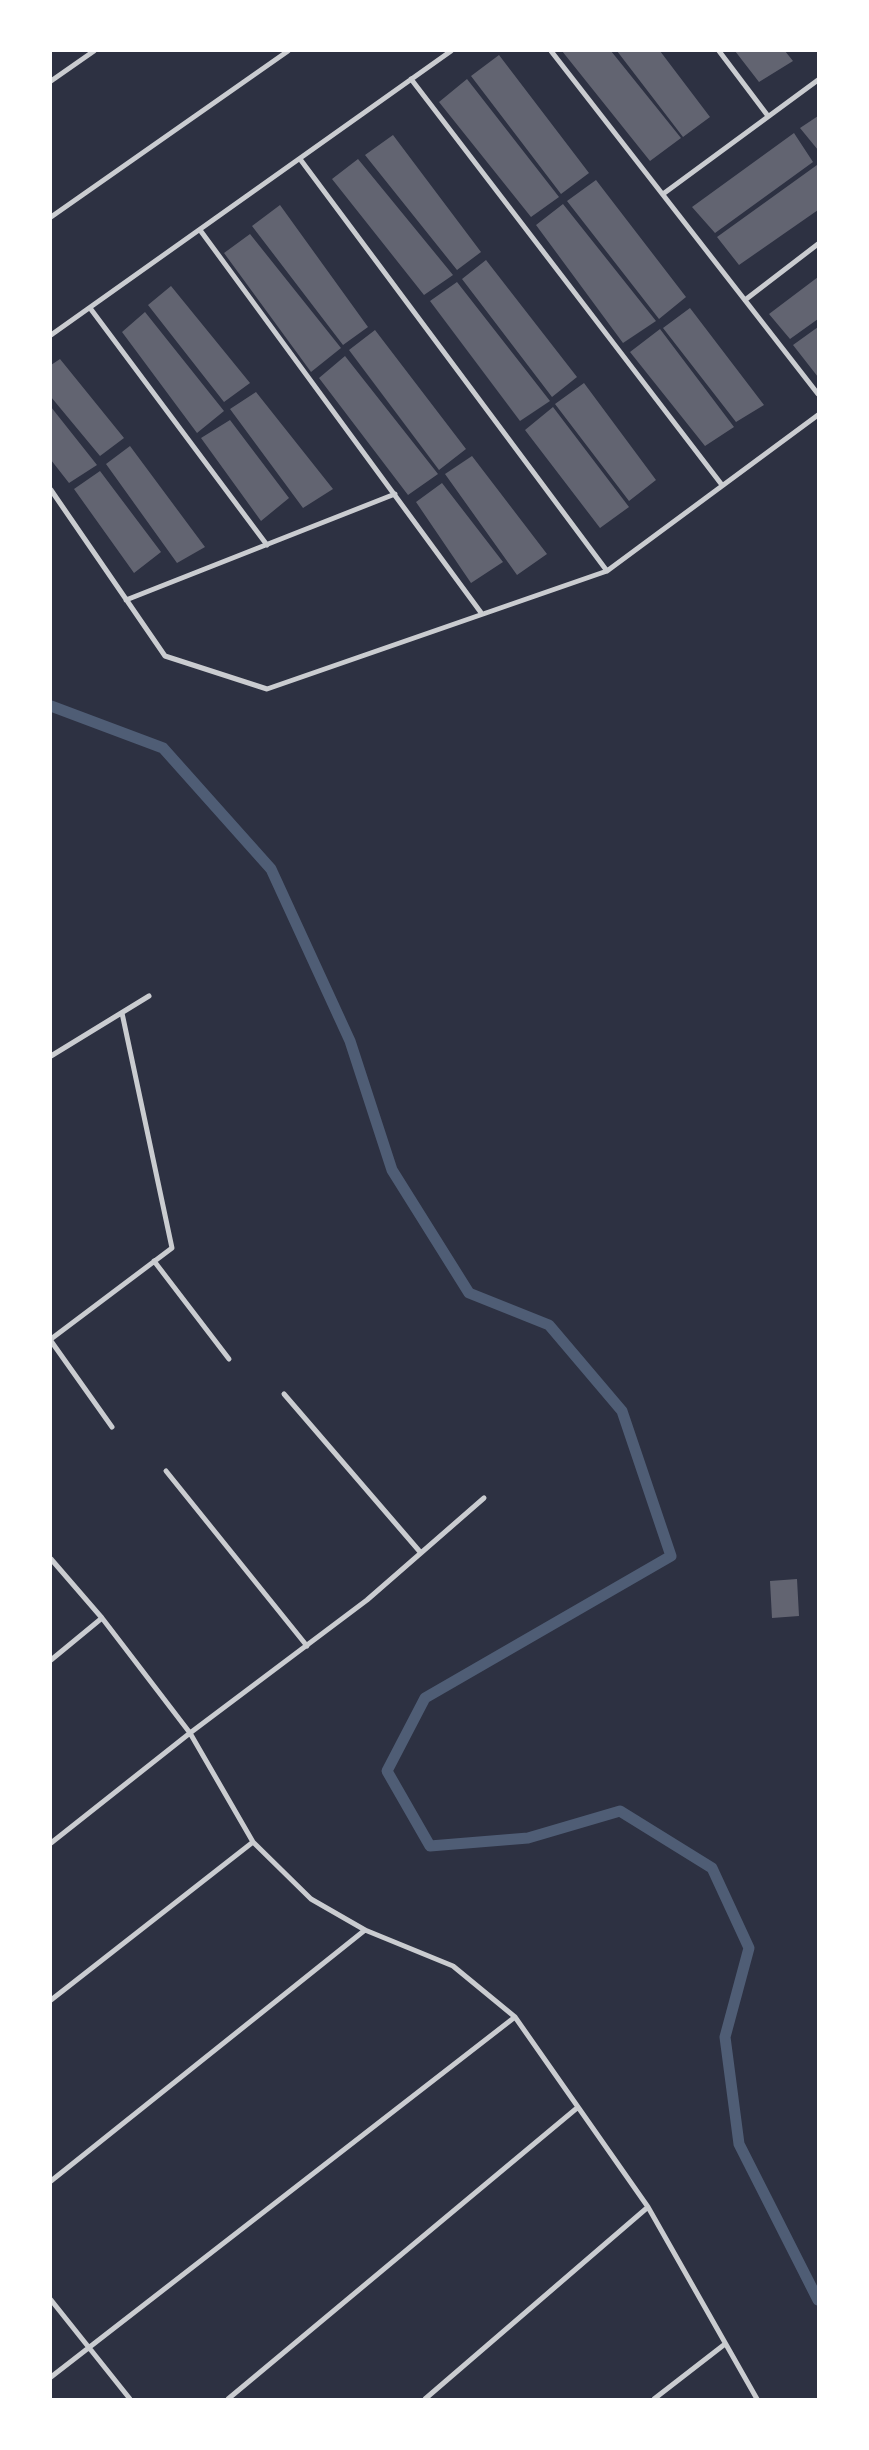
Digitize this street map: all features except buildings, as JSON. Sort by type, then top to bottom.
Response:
[{"type":"street","points":[[81,51],[86,57]]},
{"type":"street","points":[[51,81],[94,51]]},
{"type":"street","points":[[51,217],[288,51]]},
{"type":"street","points":[[51,335],[451,51]]},
{"type":"street","points":[[551,51],[818,394]]},
{"type":"street","points":[[719,51],[768,116]]},
{"type":"street","points":[[411,79],[722,485]]},
{"type":"street","points":[[662,194],[818,80]]},
{"type":"street","points":[[300,159],[607,571]]},
{"type":"street","points":[[200,230],[482,614]]},
{"type":"street","points":[[745,300],[818,244]]},
{"type":"street","points":[[90,308],[266,545]]},
{"type":"street","points":[[51,490],[164,656],[267,689],[607,571],[818,415]]},
{"type":"street","points":[[126,600],[395,494]]},
{"type":"street","points":[[51,1056],[149,996]]},
{"type":"street","points":[[112,1427],[51,1340],[172,1248],[122,1013]]},
{"type":"street","points":[[154,1261],[229,1360]]},
{"type":"street","points":[[284,1394],[421,1552]]},
{"type":"street","points":[[166,1471],[307,1646]]},
{"type":"street","points":[[51,1843],[190,1733],[367,1600],[484,1498]]},
{"type":"street","points":[[51,1559],[102,1618],[190,1733],[253,1842],[311,1899],[365,1930],[453,1966],[515,2017],[577,2108],[648,2206],[758,2399]]},
{"type":"street","points":[[51,1660],[102,1618]]},
{"type":"street","points":[[51,2000],[253,1842]]},
{"type":"street","points":[[51,2181],[365,1930]]},
{"type":"street","points":[[51,2377],[515,2017]]},
{"type":"street","points":[[228,2399],[577,2108]]},
{"type":"street","points":[[425,2399],[648,2206]]},
{"type":"street","points":[[51,2300],[130,2399]]},
{"type":"street","points":[[654,2399],[726,2344]]},
{"type":"waterway","points":[[51,706],[163,748],[271,869],[350,1041],[392,1170],[469,1293],[549,1325],[622,1411],[671,1556],[425,1698],[387,1771],[430,1846],[528,1838],[620,1811],[712,1868],[749,1948],[725,2037],[739,2144],[818,2300]]}]
